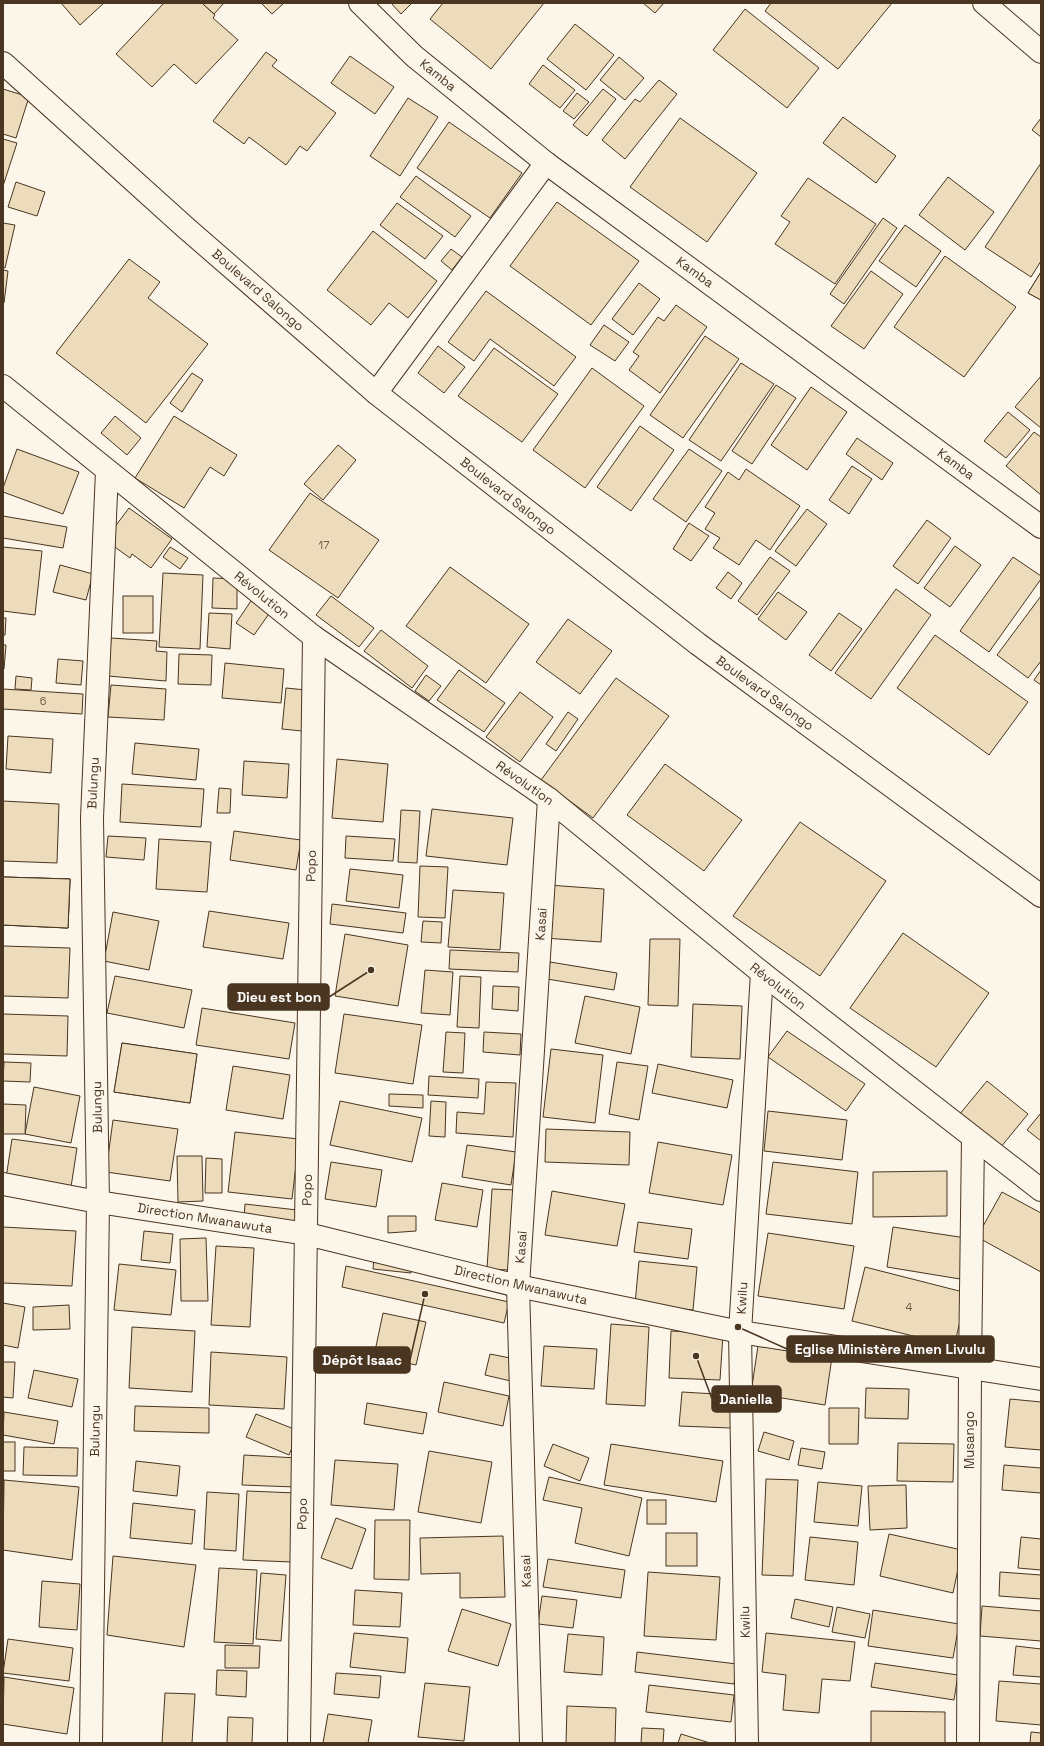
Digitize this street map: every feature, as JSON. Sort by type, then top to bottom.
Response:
[{"type":"street","name":"Kamba","points":[[360,3],[414,56],[546,162],[1041,527]]},
{"type":"street","points":[[984,3],[1041,52]]},
{"type":"street","name":"Boulevard Salongo","points":[[3,63],[186,228],[376,393],[698,644],[1041,896]]},
{"type":"street","points":[[376,393],[546,162]]},
{"type":"street","name":"Révolution","points":[[3,386],[314,637],[549,799],[762,973],[1041,1190]]},
{"type":"street","name":"Bulungu","points":[[91,1743],[98,1202],[92,818],[107,471]]},
{"type":"street","name":"Popo","points":[[299,1743],[314,637]]},
{"type":"street","name":"Kasai","points":[[531,1743],[518,1286],[549,799]]},
{"type":"street","name":"Kwilu","points":[[747,1743],[740,1332],[762,973]]},
{"type":"street","name":"Musango","points":[[968,1743],[973,1138]]},
{"type":"street","name":"Direction Mwanawuta","points":[[3,1184],[98,1202],[307,1234],[518,1286],[740,1332],[1041,1379]]},
{"type":"building","points":[[61,3],[104,3],[80,25]]},
{"type":"building","points":[[164,3],[202,3],[215,15],[213,18],[238,40],[196,84],[174,64],[152,87],[116,54]]},
{"type":"building","points":[[202,3],[224,3],[214,14]]},
{"type":"building","points":[[261,3],[284,3],[272,14]]},
{"type":"building","points":[[391,3],[412,3],[401,14]]},
{"type":"building","points":[[443,3],[544,3],[491,69],[430,19]]},
{"type":"building","points":[[643,3],[664,3],[655,13]]},
{"type":"building","points":[[771,3],[892,3],[838,69],[765,11]]},
{"type":"building","points":[[745,9],[819,68],[787,108],[713,50]]},
{"type":"building","points":[[575,24],[614,55],[586,90],[547,59]]},
{"type":"building","points":[[266,52],[277,60],[272,66],[336,113],[307,151],[300,146],[286,165],[249,137],[244,144],[213,121]]},
{"type":"building","points":[[350,56],[394,87],[375,114],[331,83]]},
{"type":"building","points":[[619,57],[644,78],[625,100],[600,80]]},
{"type":"building","points":[[543,65],[575,90],[560,108],[529,84]]},
{"type":"building","points":[[659,80],[677,94],[625,159],[602,140],[635,99],[640,102]]},
{"type":"building","points":[[3,89],[29,97],[16,138],[3,134]]},
{"type":"building","points":[[603,89],[616,99],[587,136],[573,125]]},
{"type":"building","points":[[577,93],[589,102],[574,119],[563,111]]},
{"type":"building","points":[[408,98],[438,117],[400,176],[370,156]]},
{"type":"building","points":[[843,117],[896,156],[876,183],[823,143]]},
{"type":"building","points":[[680,118],[757,173],[707,242],[630,187]]},
{"type":"building","points":[[1041,118],[1041,137],[1032,130]]},
{"type":"building","points":[[449,122],[522,173],[490,218],[417,168]]},
{"type":"building","points":[[3,139],[17,143],[3,186]]},
{"type":"building","points":[[1041,163],[1041,261],[1031,277],[985,247]]},
{"type":"building","points":[[416,176],[471,216],[455,237],[400,197]]},
{"type":"building","points":[[948,177],[994,212],[965,250],[919,215]]},
{"type":"building","points":[[808,178],[876,224],[835,284],[775,244],[790,222],[781,216]]},
{"type":"building","points":[[16,182],[45,192],[37,216],[8,207]]},
{"type":"building","points":[[557,202],[639,261],[591,325],[510,266]]},
{"type":"building","points":[[397,203],[443,236],[425,259],[380,225]]},
{"type":"building","points":[[883,218],[897,228],[844,304],[830,294]]},
{"type":"building","points":[[3,223],[15,225],[5,268],[3,267]]},
{"type":"building","points":[[905,225],[941,251],[916,287],[879,261]]},
{"type":"building","points":[[373,231],[437,281],[408,318],[389,303],[371,325],[327,290]]},
{"type":"building","points":[[451,249],[462,257],[452,270],[441,261]]},
{"type":"building","points":[[945,256],[1016,307],[964,377],[894,327]]},
{"type":"building","points":[[129,259],[160,282],[148,298],[208,344],[146,423],[56,353]]},
{"type":"building","points":[[3,270],[8,271],[4,303],[3,303]]},
{"type":"building","points":[[871,271],[903,294],[864,349],[831,326]]},
{"type":"building","points":[[1041,272],[1041,300],[1028,293]]},
{"type":"building","points":[[1041,272],[1041,300],[1028,293]]},
{"type":"building","points":[[639,283],[660,299],[633,335],[612,319]]},
{"type":"building","points":[[486,291],[576,357],[554,386],[490,339],[474,361],[448,342]]},
{"type":"building","points":[[676,305],[707,327],[660,393],[629,370],[639,356],[633,352],[658,317],[664,321]]},
{"type":"building","points":[[604,325],[629,342],[615,361],[590,345]]},
{"type":"building","points":[[705,336],[739,359],[683,438],[650,415]]},
{"type":"building","points":[[438,346],[465,367],[444,393],[418,373]]},
{"type":"building","points":[[494,348],[558,394],[522,442],[458,396]]},
{"type":"building","points":[[741,363],[774,384],[721,461],[689,440]]},
{"type":"building","points":[[592,368],[644,406],[585,488],[533,450]]},
{"type":"building","points":[[192,373],[203,380],[182,412],[170,403]]},
{"type":"building","points":[[1041,376],[1041,428],[1015,407]]},
{"type":"building","points":[[776,385],[796,398],[752,464],[732,451]]},
{"type":"building","points":[[811,387],[847,412],[807,470],[771,445]]},
{"type":"building","points":[[1008,412],[1030,430],[1006,458],[984,441]]},
{"type":"building","points":[[115,416],[141,438],[127,455],[101,433]]},
{"type":"building","points":[[174,416],[237,455],[224,476],[210,467],[184,508],[135,478]]},
{"type":"building","points":[[640,426],[674,450],[631,511],[597,487]]},
{"type":"building","points":[[1034,432],[1041,437],[1041,495],[1006,466]]},
{"type":"building","points":[[857,438],[893,463],[882,480],[846,454]]},
{"type":"building","points":[[338,445],[356,460],[323,500],[304,484]]},
{"type":"building","points":[[17,449],[79,472],[63,514],[3,492],[3,488]]},
{"type":"building","points":[[689,449],[722,471],[686,522],[653,499]]},
{"type":"building","points":[[852,466],[872,479],[849,514],[829,500]]},
{"type":"building","points":[[746,469],[800,506],[770,550],[756,540],[739,565],[713,548],[720,538],[705,529],[715,513],[705,507],[728,472],[739,480]]},
{"type":"building","points":[[310,493],[379,540],[338,598],[269,550]]},
{"type":"building","points":[[129,508],[172,539],[151,568],[132,554],[130,558],[105,540]]},
{"type":"building","points":[[807,509],[827,524],[796,566],[775,551]]},
{"type":"building","points":[[3,516],[67,527],[63,548],[3,538]]},
{"type":"building","points":[[927,520],[951,538],[918,584],[893,566]]},
{"type":"building","points":[[689,523],[709,536],[691,561],[673,549]]},
{"type":"building","points":[[955,546],[981,565],[950,607],[924,588]]},
{"type":"building","points":[[3,547],[42,551],[35,615],[3,611]]},
{"type":"building","points":[[170,547],[188,558],[180,569],[163,557]]},
{"type":"building","points":[[770,557],[790,571],[757,615],[738,601]]},
{"type":"building","points":[[1013,557],[1041,576],[1041,579],[989,652],[960,631]]},
{"type":"building","points":[[60,565],[93,574],[86,600],[53,592]]},
{"type":"building","points":[[450,567],[529,624],[486,683],[406,626]]},
{"type":"building","points":[[728,572],[742,583],[731,599],[716,588]]},
{"type":"building","points":[[163,573],[203,575],[200,649],[159,647]]},
{"type":"building","points":[[213,578],[237,579],[237,609],[212,608]]},
{"type":"building","points":[[896,589],[931,615],[871,699],[835,673]]},
{"type":"building","points":[[778,592],[807,612],[786,640],[758,619]]},
{"type":"building","points":[[123,596],[153,596],[153,633],[123,633]]},
{"type":"building","points":[[331,596],[374,628],[359,647],[316,615]]},
{"type":"building","points":[[1041,596],[1041,661],[1028,678],[997,655]]},
{"type":"building","points":[[253,598],[271,611],[254,635],[236,623]]},
{"type":"building","points":[[209,613],[232,614],[230,649],[207,647]]},
{"type":"building","points":[[839,613],[862,629],[831,671],[809,655]]},
{"type":"building","points":[[3,618],[6,618],[5,635],[3,635]]},
{"type":"building","points":[[568,619],[612,651],[580,694],[536,662]]},
{"type":"building","points":[[381,630],[428,666],[412,688],[364,651]]},
{"type":"building","points":[[935,635],[1028,702],[989,755],[897,688]]},
{"type":"building","points":[[111,638],[157,641],[156,651],[167,652],[166,681],[108,676]]},
{"type":"building","points":[[3,645],[6,645],[4,669],[3,668]]},
{"type":"building","points":[[179,654],[212,655],[211,685],[178,684]]},
{"type":"building","points":[[58,659],[83,661],[81,685],[56,683]]},
{"type":"building","points":[[225,663],[284,669],[281,703],[222,698]]},
{"type":"building","points":[[459,670],[505,703],[484,732],[437,700]]},
{"type":"building","points":[[1041,670],[1041,685],[1034,680]]},
{"type":"building","points":[[426,675],[441,686],[429,701],[415,691]]},
{"type":"building","points":[[16,676],[32,678],[31,690],[15,689]]},
{"type":"building","points":[[616,678],[669,716],[593,818],[541,780]]},
{"type":"building","points":[[111,685],[166,689],[164,720],[108,717]]},
{"type":"building","points":[[286,688],[306,690],[302,731],[282,729]]},
{"type":"building","points":[[3,689],[83,694],[82,714],[3,709]]},
{"type":"building","points":[[520,692],[553,717],[520,762],[486,737]]},
{"type":"building","points":[[568,712],[578,719],[556,751],[546,744]]},
{"type":"building","points":[[8,736],[53,739],[51,773],[6,769]]},
{"type":"building","points":[[135,743],[199,749],[196,780],[132,774]]},
{"type":"building","points":[[337,759],[388,764],[383,822],[332,818]]},
{"type":"building","points":[[244,761],[289,764],[287,798],[242,795]]},
{"type":"building","points":[[665,764],[742,820],[704,871],[627,815]]},
{"type":"building","points":[[122,784],[204,789],[201,827],[120,822]]},
{"type":"building","points":[[219,788],[231,789],[230,813],[217,813]]},
{"type":"building","points":[[3,801],[59,804],[57,863],[3,861]]},
{"type":"building","points":[[432,809],[513,818],[507,865],[426,856]]},
{"type":"building","points":[[401,810],[420,811],[417,863],[398,862]]},
{"type":"building","points":[[800,822],[886,881],[820,976],[733,916]]},
{"type":"building","points":[[234,831],[301,840],[296,870],[230,860]]},
{"type":"building","points":[[108,836],[146,838],[144,860],[106,857]]},
{"type":"building","points":[[346,836],[395,839],[393,861],[345,858]]},
{"type":"building","points":[[159,839],[211,842],[207,892],[156,889]]},
{"type":"building","points":[[420,866],[448,867],[445,918],[418,917]]},
{"type":"building","points":[[350,869],[403,875],[399,908],[346,901]]},
{"type":"building","points":[[3,877],[70,879],[68,928],[3,925]]},
{"type":"building","points":[[3,877],[70,879],[68,928],[3,925]]},
{"type":"building","points":[[3,877],[70,879],[68,928],[3,925]]},
{"type":"building","points":[[548,885],[604,889],[601,942],[544,938]]},
{"type":"building","points":[[453,890],[504,893],[500,950],[448,947]]},
{"type":"building","points":[[332,904],[406,913],[403,933],[330,924]]},
{"type":"building","points":[[209,911],[289,923],[283,959],[203,947]]},
{"type":"building","points":[[113,912],[159,921],[149,970],[104,961]]},
{"type":"building","points":[[423,921],[442,922],[441,943],[421,942]]},
{"type":"building","points":[[903,933],[989,993],[936,1067],[850,1008]]},
{"type":"building","points":[[345,934],[408,945],[398,1006],[335,996]]},
{"type":"building","points":[[650,939],[680,939],[678,1006],[648,1005]]},
{"type":"building","points":[[3,946],[70,948],[68,998],[3,996]]},
{"type":"building","points":[[450,950],[519,953],[518,972],[449,969]]},
{"type":"building","points":[[550,962],[617,973],[614,990],[547,979]]},
{"type":"building","points":[[425,970],[453,972],[450,1015],[421,1013]]},
{"type":"building","points":[[115,976],[192,990],[184,1028],[107,1013]]},
{"type":"building","points":[[460,976],[481,977],[479,1028],[457,1027]]},
{"type":"building","points":[[493,986],[519,987],[518,1011],[492,1009]]},
{"type":"building","points":[[585,996],[640,1007],[631,1054],[575,1043]]},
{"type":"building","points":[[693,1004],[742,1006],[740,1059],[691,1057]]},
{"type":"building","points":[[202,1008],[295,1023],[289,1059],[196,1045]]},
{"type":"building","points":[[3,1014],[68,1016],[67,1056],[3,1054]]},
{"type":"building","points":[[344,1014],[422,1025],[413,1084],[335,1073]]},
{"type":"building","points":[[787,1031],[865,1084],[846,1111],[768,1057]]},
{"type":"building","points":[[446,1032],[465,1033],[463,1073],[443,1072]]},
{"type":"building","points":[[484,1032],[521,1034],[520,1055],[483,1052]]},
{"type":"building","points":[[122,1043],[197,1054],[190,1103],[114,1092]]},
{"type":"building","points":[[122,1043],[197,1054],[190,1103],[114,1092]]},
{"type":"building","points":[[551,1049],[603,1055],[595,1123],[543,1117]]},
{"type":"building","points":[[4,1062],[31,1063],[30,1082],[3,1081]]},
{"type":"building","points":[[617,1062],[648,1066],[639,1120],[609,1114]]},
{"type":"building","points":[[658,1064],[733,1080],[727,1108],[652,1093]]},
{"type":"building","points":[[233,1066],[290,1075],[283,1119],[226,1110]]},
{"type":"building","points":[[429,1076],[479,1079],[478,1098],[428,1095]]},
{"type":"building","points":[[987,1081],[1028,1114],[1000,1148],[959,1115]]},
{"type":"building","points":[[486,1082],[516,1083],[513,1137],[456,1133],[457,1112],[484,1114]]},
{"type":"building","points":[[34,1087],[80,1096],[71,1143],[25,1134]]},
{"type":"building","points":[[389,1094],[423,1095],[423,1108],[389,1106]]},
{"type":"building","points":[[340,1101],[422,1118],[412,1162],[330,1145]]},
{"type":"building","points":[[431,1101],[446,1102],[445,1137],[429,1136]]},
{"type":"building","points":[[3,1104],[26,1105],[25,1134],[3,1134]]},
{"type":"building","points":[[768,1111],[847,1120],[842,1160],[764,1151]]},
{"type":"building","points":[[1041,1113],[1041,1141],[1027,1130]]},
{"type":"building","points":[[113,1120],[178,1129],[170,1181],[106,1172]]},
{"type":"building","points":[[546,1129],[630,1132],[629,1165],[545,1162]]},
{"type":"building","points":[[235,1132],[299,1139],[292,1199],[228,1192]]},
{"type":"building","points":[[12,1139],[77,1148],[71,1187],[6,1178]]},
{"type":"building","points":[[658,1142],[732,1155],[723,1205],[649,1193]]},
{"type":"building","points":[[467,1145],[516,1152],[511,1185],[462,1177]]},
{"type":"building","points":[[177,1156],[202,1156],[203,1201],[178,1202]]},
{"type":"building","points":[[206,1158],[222,1159],[222,1193],[205,1193]]},
{"type":"building","points":[[331,1162],[382,1170],[376,1207],[325,1199]]},
{"type":"building","points":[[773,1162],[858,1172],[852,1224],[766,1214]]},
{"type":"building","points":[[947,1171],[947,1216],[873,1217],[873,1172]]},
{"type":"building","points":[[442,1183],[483,1190],[477,1227],[435,1220]]},
{"type":"building","points":[[492,1189],[515,1190],[510,1270],[487,1269]]},
{"type":"building","points":[[552,1191],[625,1204],[617,1246],[545,1235]]},
{"type":"building","points":[[1002,1192],[1041,1213],[1041,1272],[977,1237]]},
{"type":"building","points":[[245,1204],[297,1210],[295,1225],[244,1219]]},
{"type":"building","points":[[388,1216],[416,1216],[416,1231],[388,1233]]},
{"type":"building","points":[[638,1222],[692,1229],[688,1259],[634,1252]]},
{"type":"building","points":[[3,1227],[76,1231],[72,1286],[3,1283]]},
{"type":"building","points":[[893,1227],[966,1238],[960,1279],[887,1267]]},
{"type":"building","points":[[144,1231],[173,1234],[170,1263],[141,1260]]},
{"type":"building","points":[[768,1233],[854,1246],[844,1309],[758,1296]]},
{"type":"building","points":[[206,1238],[208,1301],[181,1301],[180,1239]]},
{"type":"building","points":[[216,1246],[254,1248],[250,1327],[211,1325]]},
{"type":"building","points":[[374,1257],[412,1262],[411,1273],[373,1269]]},
{"type":"building","points":[[639,1261],[697,1267],[693,1310],[635,1304]]},
{"type":"building","points":[[119,1264],[176,1270],[171,1315],[114,1310]]},
{"type":"building","points":[[346,1266],[509,1302],[504,1323],[342,1287]]},
{"type":"building","points":[[865,1267],[967,1293],[954,1346],[852,1321]]},
{"type":"building","points":[[3,1303],[25,1307],[18,1348],[3,1345]]},
{"type":"building","points":[[69,1305],[70,1329],[33,1330],[33,1307]]},
{"type":"building","points":[[383,1313],[426,1322],[416,1365],[374,1356]]},
{"type":"building","points":[[611,1324],[649,1327],[645,1406],[606,1404]]},
{"type":"building","points":[[132,1327],[195,1331],[192,1392],[129,1388]]},
{"type":"building","points":[[671,1331],[723,1334],[720,1380],[669,1378]]},
{"type":"building","points":[[544,1346],[597,1349],[594,1389],[541,1386]]},
{"type":"building","points":[[758,1346],[832,1357],[825,1405],[751,1393]]},
{"type":"building","points":[[211,1352],[287,1357],[284,1409],[209,1405]]},
{"type":"building","points":[[490,1354],[520,1360],[515,1382],[485,1375]]},
{"type":"building","points":[[3,1362],[15,1362],[13,1398],[3,1397]]},
{"type":"building","points":[[34,1370],[78,1379],[72,1407],[28,1398]]},
{"type":"building","points":[[444,1382],[509,1396],[503,1426],[438,1412]]},
{"type":"building","points":[[866,1388],[909,1389],[908,1419],[865,1418]]},
{"type":"building","points":[[682,1392],[733,1395],[731,1428],[679,1426]]},
{"type":"building","points":[[1010,1399],[1041,1402],[1041,1450],[1005,1447]]},
{"type":"building","points":[[367,1403],[427,1413],[423,1434],[364,1424]]},
{"type":"building","points":[[135,1406],[209,1408],[209,1433],[134,1431]]},
{"type":"building","points":[[829,1408],[859,1408],[858,1444],[829,1444]]},
{"type":"building","points":[[4,1412],[58,1421],[54,1444],[3,1435]]},
{"type":"building","points":[[256,1414],[299,1431],[289,1455],[246,1437]]},
{"type":"building","points":[[764,1432],[794,1441],[789,1460],[758,1451]]},
{"type":"building","points":[[3,1442],[15,1442],[15,1471],[3,1471]]},
{"type":"building","points":[[898,1443],[954,1444],[953,1482],[897,1481]]},
{"type":"building","points":[[553,1444],[589,1458],[580,1481],[544,1466]]},
{"type":"building","points":[[611,1444],[723,1461],[716,1502],[604,1485]]},
{"type":"building","points":[[24,1447],[78,1448],[77,1476],[23,1475]]},
{"type":"building","points":[[801,1448],[825,1452],[822,1469],[798,1465]]},
{"type":"building","points":[[429,1451],[492,1462],[481,1523],[418,1512]]},
{"type":"building","points":[[244,1455],[297,1458],[295,1487],[242,1485]]},
{"type":"building","points":[[335,1460],[398,1464],[394,1510],[331,1505]]},
{"type":"building","points":[[136,1461],[180,1466],[177,1496],[133,1491]]},
{"type":"building","points":[[1004,1465],[1041,1468],[1041,1493],[1002,1490]]},
{"type":"building","points":[[549,1477],[642,1498],[629,1556],[575,1543],[582,1508],[543,1500]]},
{"type":"building","points":[[766,1479],[798,1480],[793,1576],[762,1575]]},
{"type":"building","points":[[4,1480],[79,1487],[72,1560],[3,1550]]},
{"type":"building","points":[[818,1482],[862,1486],[858,1526],[814,1522]]},
{"type":"building","points":[[906,1485],[907,1528],[870,1530],[868,1486]]},
{"type":"building","points":[[247,1491],[296,1493],[292,1562],[243,1560]]},
{"type":"building","points":[[207,1492],[239,1494],[236,1551],[204,1549]]},
{"type":"building","points":[[647,1500],[666,1500],[666,1524],[647,1524]]},
{"type":"building","points":[[133,1503],[195,1510],[192,1544],[130,1538]]},
{"type":"building","points":[[336,1518],[366,1529],[352,1569],[321,1558]]},
{"type":"building","points":[[375,1520],[410,1520],[409,1580],[374,1579]]},
{"type":"building","points":[[666,1533],[697,1533],[697,1566],[666,1566]]},
{"type":"building","points":[[889,1534],[962,1550],[953,1593],[880,1576]]},
{"type":"building","points":[[503,1536],[505,1597],[460,1598],[460,1573],[421,1574],[420,1538]]},
{"type":"building","points":[[810,1537],[858,1542],[854,1585],[805,1580]]},
{"type":"building","points":[[1021,1537],[1041,1539],[1041,1570],[1018,1568]]},
{"type":"building","points":[[113,1556],[196,1565],[184,1647],[107,1635]]},
{"type":"building","points":[[548,1559],[625,1570],[621,1598],[543,1587]]},
{"type":"building","points":[[219,1568],[257,1570],[253,1644],[214,1642]]},
{"type":"building","points":[[648,1572],[720,1577],[716,1640],[644,1636]]},
{"type":"building","points":[[1000,1572],[1041,1575],[1041,1599],[999,1596]]},
{"type":"building","points":[[261,1573],[286,1575],[281,1641],[256,1639]]},
{"type":"building","points":[[42,1581],[80,1584],[77,1630],[39,1627]]},
{"type":"building","points":[[355,1590],[402,1593],[400,1627],[353,1625]]},
{"type":"building","points":[[542,1596],[577,1600],[573,1628],[538,1624]]},
{"type":"building","points":[[795,1599],[833,1607],[829,1627],[791,1618]]},
{"type":"building","points":[[982,1606],[1041,1611],[1041,1641],[980,1636]]},
{"type":"building","points":[[837,1607],[870,1614],[865,1638],[832,1632]]},
{"type":"building","points":[[462,1609],[511,1624],[498,1666],[448,1651]]},
{"type":"building","points":[[873,1610],[959,1624],[953,1658],[868,1646]]},
{"type":"building","points":[[354,1633],[408,1638],[405,1673],[350,1667]]},
{"type":"building","points":[[766,1633],[855,1642],[850,1681],[822,1679],[819,1713],[783,1710],[786,1675],[762,1672]]},
{"type":"building","points":[[568,1634],[604,1637],[602,1675],[564,1672]]},
{"type":"building","points":[[8,1639],[73,1648],[69,1681],[3,1673]]},
{"type":"building","points":[[225,1645],[260,1646],[259,1668],[225,1668]]},
{"type":"building","points":[[1016,1646],[1041,1649],[1041,1677],[1013,1675]]},
{"type":"building","points":[[637,1652],[737,1664],[734,1684],[635,1672]]},
{"type":"building","points":[[875,1663],[958,1675],[954,1700],[871,1687]]},
{"type":"building","points":[[217,1670],[247,1671],[246,1697],[216,1695]]},
{"type":"building","points":[[336,1673],[381,1676],[379,1698],[334,1694]]},
{"type":"building","points":[[4,1677],[74,1688],[67,1734],[3,1724]]},
{"type":"building","points":[[999,1681],[1041,1684],[1041,1725],[996,1721]]},
{"type":"building","points":[[425,1683],[470,1687],[464,1741],[418,1737]]},
{"type":"building","points":[[649,1685],[734,1695],[731,1722],[646,1712]]},
{"type":"building","points":[[165,1693],[195,1694],[192,1743],[162,1743]]},
{"type":"building","points":[[567,1706],[616,1708],[615,1743],[566,1743]]},
{"type":"building","points":[[871,1711],[945,1712],[945,1743],[871,1743]]},
{"type":"building","points":[[328,1714],[372,1720],[368,1743],[323,1743]]},
{"type":"building","points":[[228,1717],[253,1718],[252,1743],[227,1743]]},
{"type":"building","points":[[642,1728],[664,1729],[663,1743],[641,1743]]},
{"type":"building","points":[[1031,1732],[1041,1733],[1041,1743],[1030,1743]]},
{"type":"building","points":[[681,1734],[710,1743],[678,1743]]},
{"type":"place","name":"Dieu est bon","points":[[371,970]]},
{"type":"place","name":"Dépôt Isaac","points":[[425,1294]]},
{"type":"place","name":"Eglise Ministère Amen Livulu","points":[[738,1327]]},
{"type":"place","name":"Daniella","points":[[696,1356]]}]
